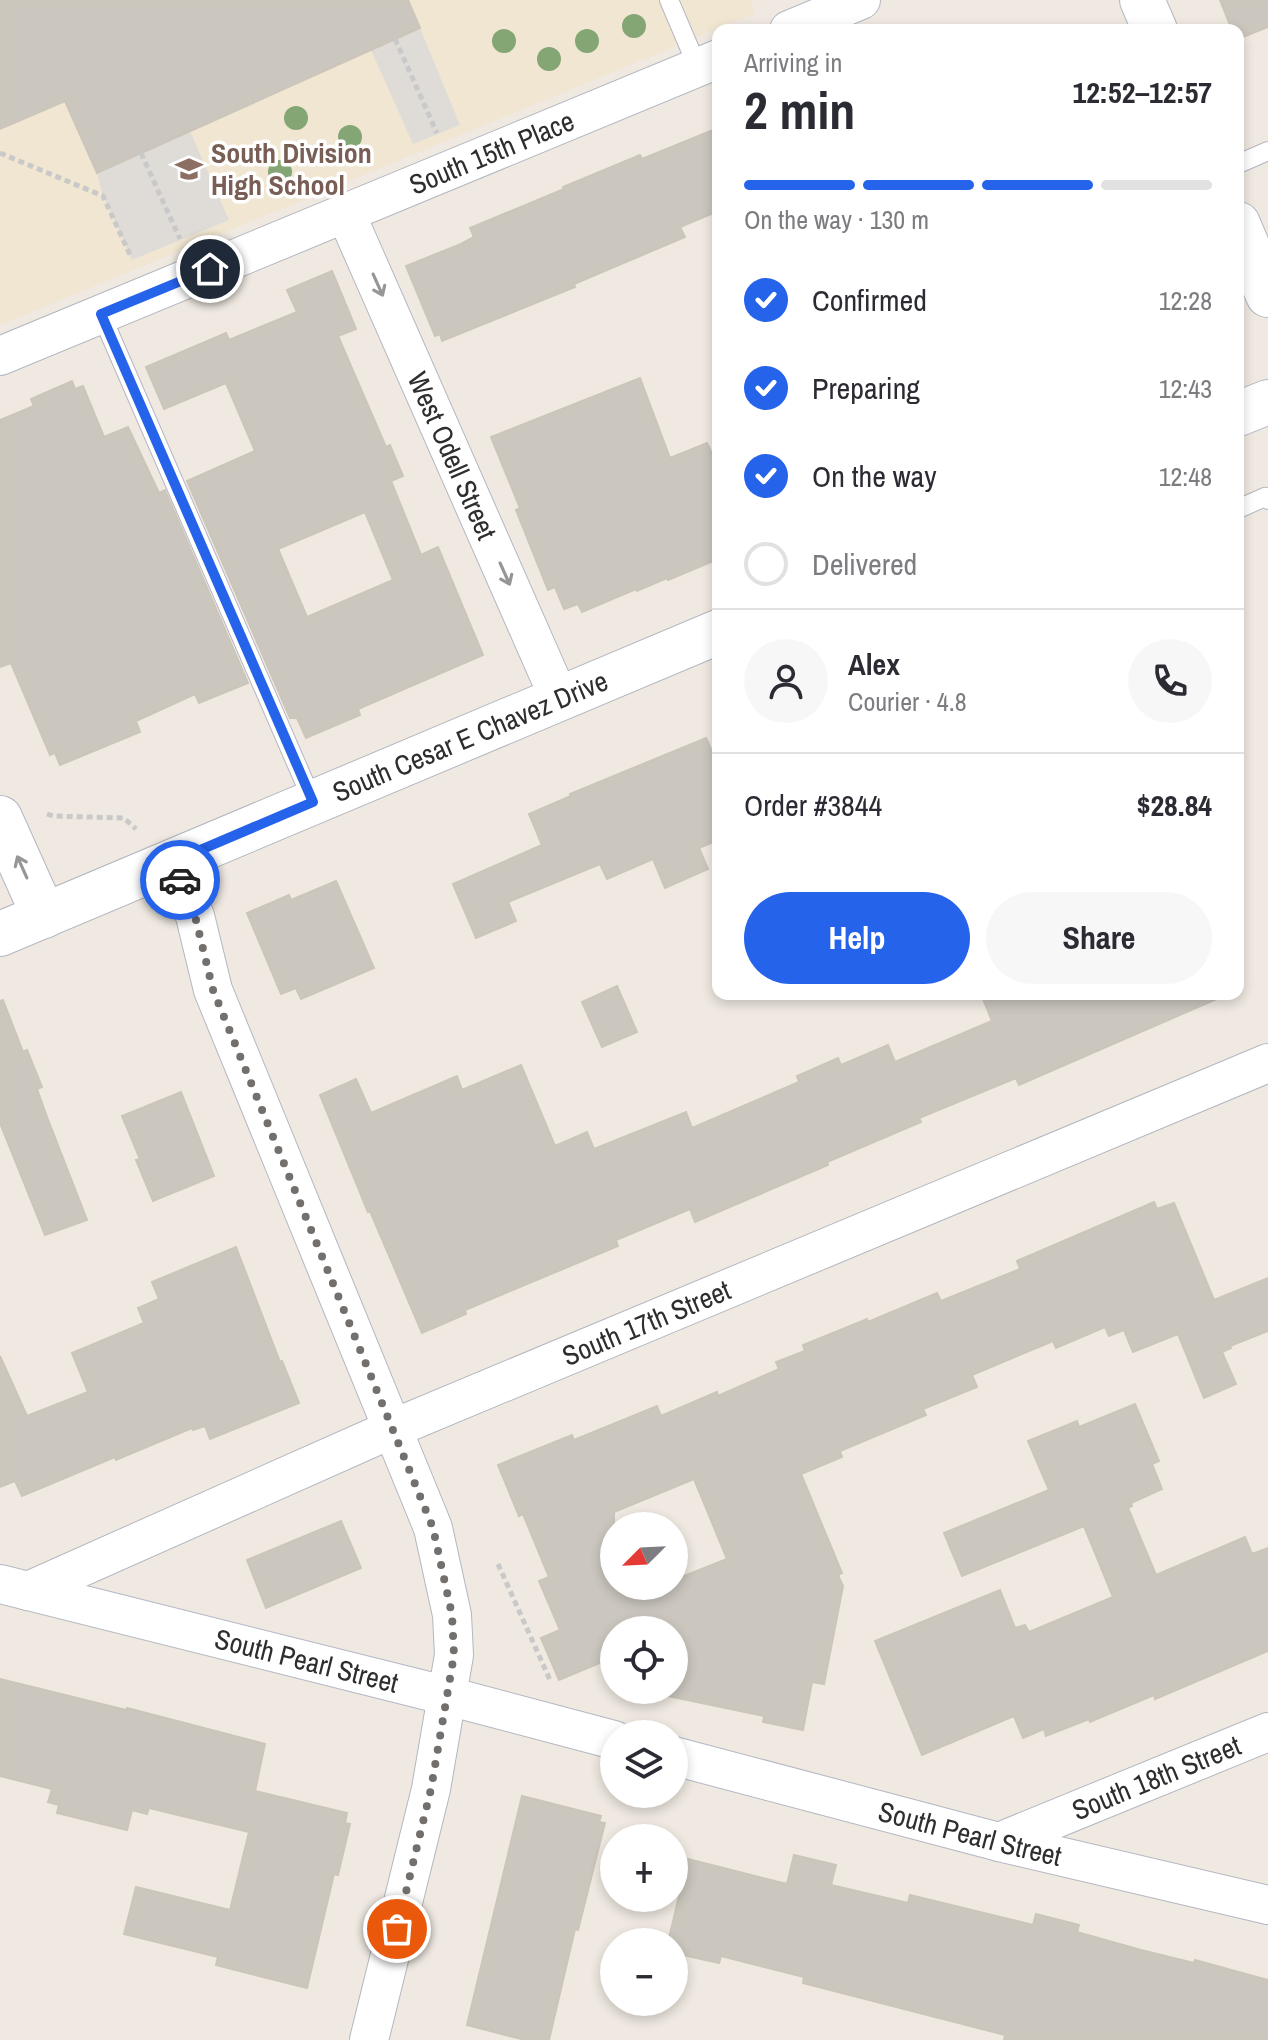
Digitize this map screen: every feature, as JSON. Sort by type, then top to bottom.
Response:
[{"type":"main road","points":[[1142,0],[1152,24]]},
{"type":"main road","points":[[1244,238],[1268,295]]},
{"type":"main road","points":[[1244,412],[1268,402]]},
{"type":"main road","name":"South Cesar E Chavez Drive","points":[[0,934],[712,634]]},
{"type":"main road","points":[[20,814],[44,916]]},
{"type":"street","points":[[803,24],[861,0]]},
{"type":"street","name":"South 15th Place","points":[[0,356],[708,64]]},
{"type":"street","name":"West Odell Street","points":[[346,214],[559,698]]},
{"type":"street","points":[[172,862],[195,916],[213,990],[433,1528],[452,1615],[454,1655],[431,1789],[369,2040]]},
{"type":"street","name":"South 17th Street","points":[[14,1587],[1268,1063]]},
{"type":"street","name":"South Pearl Street","points":[[14,1587],[600,1736]]},
{"type":"street","name":"South 18th Street","points":[[999,1842],[1268,1732]]},
{"type":"street","name":"South Pearl Street","points":[[688,1760],[999,1842],[1268,1905]]},
{"type":"lane","points":[[669,0],[708,64]]},
{"type":"lane","points":[[1244,161],[1268,151]]},
{"type":"lane","points":[[101,314],[313,802]]},
{"type":"lane","points":[[1244,506],[1265,497],[1268,500]]},
{"type":"path","points":[[395,39],[437,134]]},
{"type":"path","points":[[0,153],[103,196],[132,260]]},
{"type":"path","points":[[141,153],[181,240]]},
{"type":"path","points":[[20,814],[124,818],[172,862]]},
{"type":"path","points":[[498,1564],[550,1681]]},
{"type":"shaded area","name":"South Division High School","points":[[0,0],[750,0],[756,13],[729,24],[712,24],[712,31],[0,325]]},
{"type":"shaded area","points":[[420,28],[460,125],[413,144],[371,50]]},
{"type":"shaded area","points":[[190,131],[229,220],[132,260],[103,196],[97,173]]},
{"type":"building","points":[[0,0],[408,0],[420,28],[97,173],[65,101],[0,129]]},
{"type":"building","points":[[1220,0],[1268,0],[1268,27],[1244,37],[1244,24],[1230,24]]},
{"type":"building","points":[[712,130],[712,214],[680,227],[685,237],[574,284],[575,287],[442,341],[440,334],[435,336],[406,266],[474,237],[470,228],[640,155],[642,159]]},
{"type":"building","points":[[332,271],[356,329],[338,336],[386,447],[390,445],[403,476],[391,481],[421,555],[438,547],[483,655],[358,709],[360,715],[306,738],[297,718],[290,718],[187,481],[255,451],[226,383],[164,409],[146,367],[226,333],[229,340],[297,312],[287,290]],"holes":[[[365,512],[393,580],[307,617],[278,549]]]},
{"type":"building","points":[[640,378],[670,458],[707,443],[712,453],[712,562],[582,612],[578,604],[564,609],[555,587],[548,590],[491,437]]},
{"type":"building","points":[[72,381],[75,389],[83,386],[104,437],[128,427],[159,493],[165,490],[248,683],[199,703],[195,694],[136,721],[140,732],[60,765],[55,753],[50,755],[11,663],[0,667],[0,420],[34,406],[31,399]]},
{"type":"building","points":[[706,738],[712,752],[712,843],[699,848],[708,869],[665,888],[653,859],[607,879],[600,864],[508,902],[516,921],[476,938],[453,884],[542,845],[529,814]]},
{"type":"building","points":[[336,881],[374,968],[301,999],[296,988],[281,994],[247,913],[289,895],[291,900]]},
{"type":"building","points":[[617,986],[637,1032],[602,1047],[582,1002]]},
{"type":"building","points":[[3,1000],[23,1052],[27,1050],[42,1087],[37,1089],[87,1220],[45,1235],[0,1123],[0,1001]]},
{"type":"building","points":[[983,1000],[1214,1000],[1019,1085],[1016,1078],[919,1118],[921,1122],[695,1222],[690,1209],[616,1240],[618,1246],[465,1310],[466,1314],[422,1333],[320,1095],[356,1079],[371,1113],[457,1076],[462,1090],[521,1065],[555,1146],[587,1132],[594,1149],[686,1112],[692,1128],[799,1082],[797,1076],[838,1058],[841,1065],[888,1045],[895,1062],[992,1021]]},
{"type":"building","points":[[181,1092],[214,1176],[153,1201],[122,1116]]},
{"type":"building","points":[[1154,1202],[1157,1209],[1174,1203],[1214,1300],[1268,1278],[1268,1331],[1222,1352],[1236,1384],[1204,1398],[1178,1334],[1133,1352],[1124,1330],[1109,1336],[1105,1327],[1056,1348],[1053,1341],[972,1375],[977,1387],[923,1409],[926,1415],[840,1451],[842,1457],[801,1474],[842,1573],[838,1575],[843,1586],[824,1684],[812,1682],[803,1730],[763,1722],[764,1716],[688,1700],[688,1616],[600,1616],[600,1663],[559,1680],[541,1638],[560,1630],[539,1581],[549,1577],[523,1514],[519,1516],[498,1465],[572,1435],[574,1440],[657,1406],[661,1416],[717,1392],[718,1396],[779,1369],[776,1362],[805,1351],[803,1345],[937,1293],[941,1301],[1020,1269],[1017,1261]]},
{"type":"building","points":[[236,1247],[299,1403],[210,1439],[205,1426],[192,1428],[22,1496],[15,1481],[0,1487],[0,1356],[27,1416],[88,1392],[72,1353],[144,1323],[138,1308],[159,1299],[152,1282]]},
{"type":"building","points":[[1135,1404],[1159,1461],[1152,1464],[1162,1489],[1131,1503],[1132,1506],[1128,1508],[1156,1575],[1245,1537],[1252,1554],[1268,1548],[1268,1651],[1155,1699],[1154,1695],[1090,1722],[1089,1719],[1046,1736],[1044,1729],[1023,1738],[1014,1716],[922,1755],[875,1641],[1000,1590],[1015,1628],[1025,1625],[1029,1632],[1113,1597],[1084,1526],[962,1576],[944,1533],[1049,1490],[1028,1441],[1077,1421],[1079,1427]]},
{"type":"building","points":[[341,1521],[361,1568],[266,1608],[247,1560]]},
{"type":"building","points":[[0,1679],[265,1744],[255,1791],[347,1813],[345,1823],[350,1824],[338,1875],[334,1874],[307,1988],[216,1965],[218,1957],[124,1934],[136,1887],[230,1910],[249,1832],[149,1808],[147,1814],[132,1810],[127,1830],[57,1813],[59,1805],[48,1802],[52,1789],[0,1776]]},
{"type":"building","points":[[522,1796],[601,1816],[599,1822],[605,1823],[600,1824],[600,1843],[578,1930],[575,1929],[549,2040],[525,2040],[467,2025]]},
{"type":"building","points":[[794,1855],[836,1865],[831,1885],[908,1903],[910,1895],[1033,1925],[1036,1914],[1079,1925],[1077,1932],[1268,1980],[1268,2040],[1004,2040],[1005,2035],[803,1983],[804,1977],[721,1956],[719,1963],[688,1956],[688,1928],[671,1928],[675,1912],[688,1912],[688,1859],[787,1884]]},
{"type":"way so far","points":[[180,880],[195,916],[213,990],[433,1528],[452,1615],[454,1655],[448,1696],[431,1789],[397,1929]]},
{"type":"place","name":"South Division High School","points":[[189,169]]},
{"type":"route","points":[[180,880],[172,862],[313,802],[101,314],[210,269]]}]
